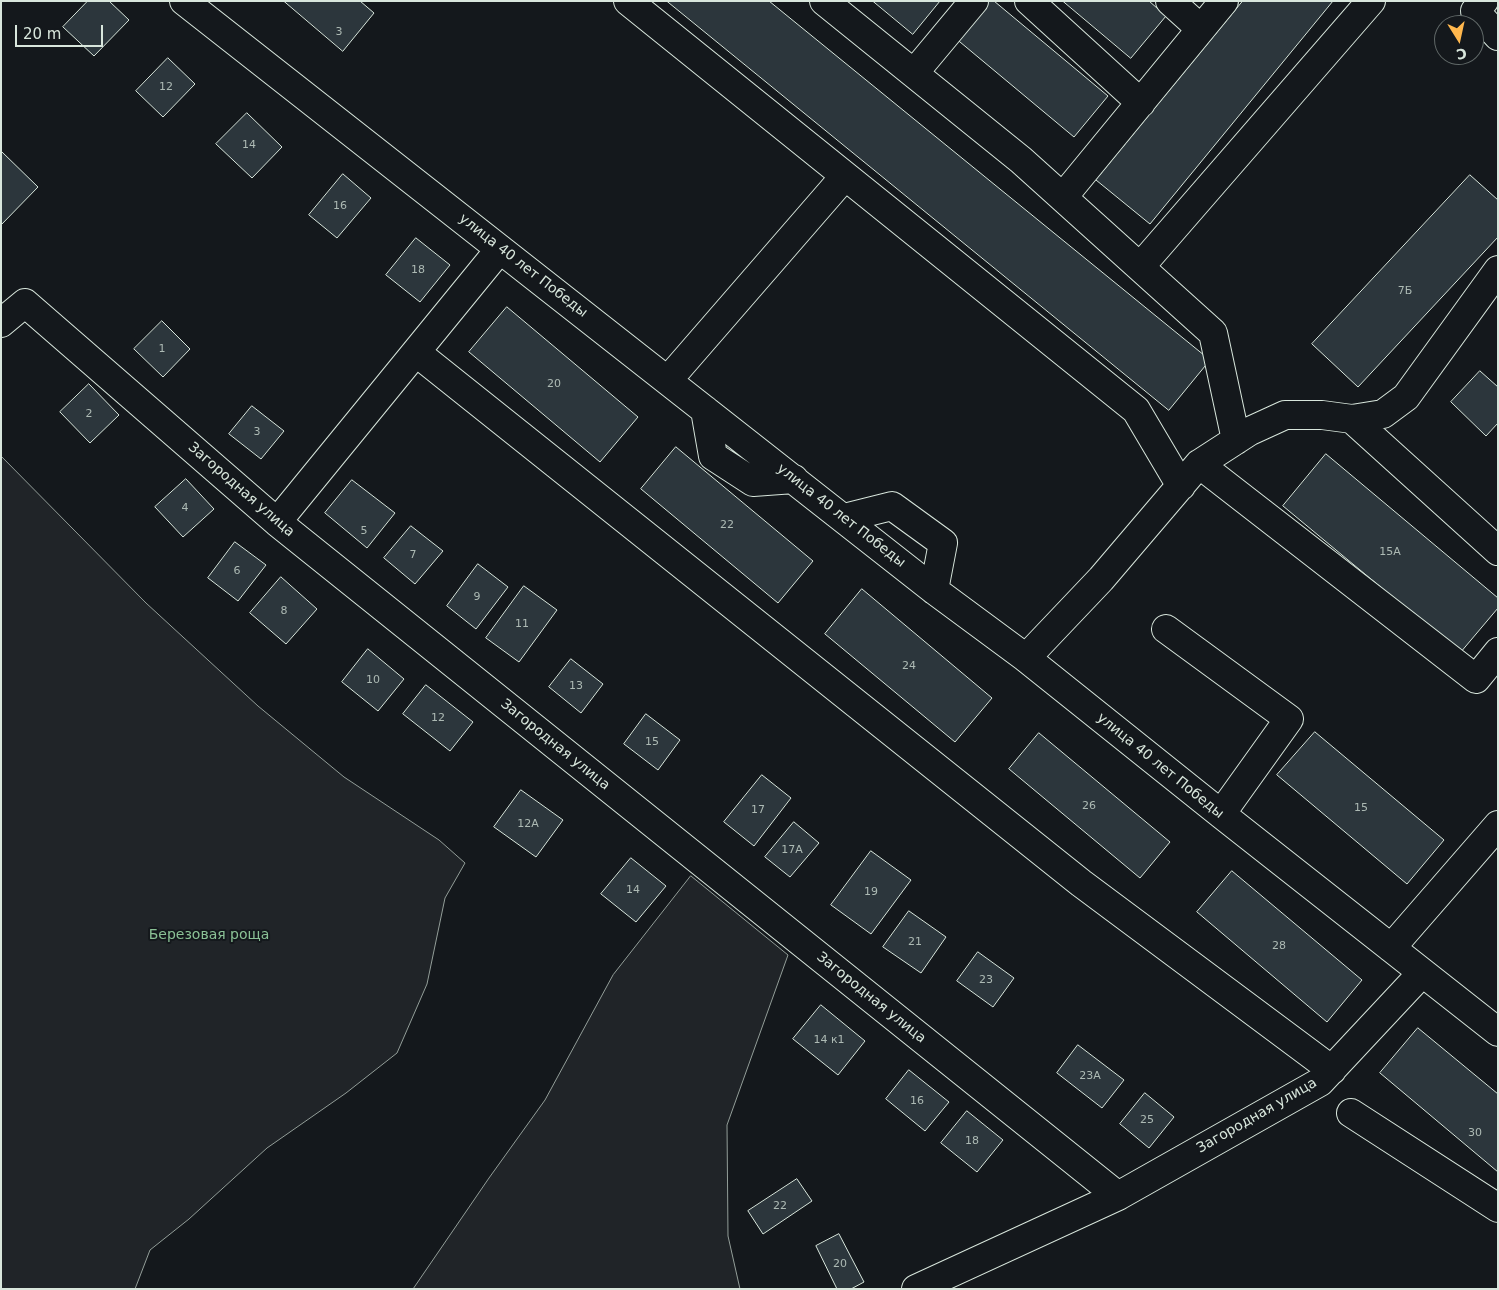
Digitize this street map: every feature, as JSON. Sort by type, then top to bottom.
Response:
[{"type":"street","name":"улица 40 лет Победы","points":[[184,1],[934,590],[1026,658],[1498,1032]]},
{"type":"street","points":[[628,1],[1136,410],[1180,486]]},
{"type":"street","points":[[914,74],[974,1]]},
{"type":"street","points":[[1029,1],[1141,103]]},
{"type":"street","points":[[1170,1],[1201,29]]},
{"type":"street","points":[[1063,197],[1224,1]]},
{"type":"street","points":[[1140,267],[1371,1]]},
{"type":"street","points":[[827,2],[1022,160],[1213,333],[1236,440]]},
{"type":"street","points":[[1471,5],[1498,36]]},
{"type":"street","points":[[668,380],[845,176]]},
{"type":"street","points":[[277,522],[500,248]]},
{"type":"street","points":[[1026,658],[1101,579],[1199,464],[1250,431],[1285,415],[1322,415],[1352,419],[1383,414],[1406,397],[1498,270]]},
{"type":"street","name":"Загородная улица","points":[[1,323],[25,303],[277,522],[1118,1196]]},
{"type":"street","points":[[427,361],[1081,883],[1332,1070]]},
{"type":"street","points":[[1352,419],[1498,551]]},
{"type":"street","points":[[1199,464],[1476,679],[1498,652]]},
{"type":"street","points":[[844,518],[892,506],[944,543],[934,590]]},
{"type":"street","points":[[1166,629],[1290,719],[1221,814]]},
{"type":"street","points":[[1391,948],[1498,825]]},
{"type":"street","name":"Загородная улица","points":[[916,1289],[1118,1196],[1320,1082],[1422,973]]},
{"type":"street","points":[[1350,1112],[1498,1208]]},
{"type":"green space","name":"Березовая роща","points":[[1,456],[146,603],[258,706],[344,777],[439,840],[465,863],[445,898],[427,984],[397,1053],[346,1093],[267,1148],[189,1219],[150,1250],[135,1289],[1,1289]]},
{"type":"green space","points":[[691,876],[788,955],[727,1125],[728,1236],[740,1289],[413,1289],[545,1100],[613,975]]},
{"type":"building","points":[[88,1],[109,1],[129,20],[94,56],[63,27]]},
{"type":"building","points":[[284,1],[360,1],[374,13],[343,51]]},
{"type":"building","points":[[667,1],[769,1],[1210,360],[1169,410]]},
{"type":"building","points":[[873,1],[940,1],[913,34]]},
{"type":"building","points":[[983,1],[994,1],[1108,96],[1074,137],[954,37]]},
{"type":"building","points":[[1063,1],[1149,1],[1166,16],[1131,58]]},
{"type":"building","points":[[1243,1],[1333,1],[1150,224],[1096,180]]},
{"type":"building","points":[[168,58],[195,84],[163,117],[136,91]]},
{"type":"building","points":[[247,113],[282,147],[252,178],[216,144]]},
{"type":"building","points":[[1,151],[38,187],[1,225]]},
{"type":"building","points":[[343,174],[371,198],[337,238],[309,215]]},
{"type":"building","points":[[1470,175],[1498,200],[1498,237],[1358,387],[1312,344]]},
{"type":"building","points":[[416,238],[450,265],[420,302],[386,275]]},
{"type":"building","points":[[507,307],[638,417],[600,462],[469,352]]},
{"type":"building","points":[[162,321],[190,349],[163,377],[134,349]]},
{"type":"building","points":[[1480,371],[1498,387],[1498,423],[1486,436],[1451,402]]},
{"type":"building","points":[[89,384],[119,415],[90,443],[60,412]]},
{"type":"building","points":[[252,406],[284,431],[261,459],[229,434]]},
{"type":"building","points":[[676,447],[813,561],[778,603],[641,489]]},
{"type":"building","points":[[1326,454],[1498,598],[1498,608],[1460,653],[1283,506]]},
{"type":"building","points":[[186,479],[214,509],[183,537],[155,507]]},
{"type":"building","points":[[352,480],[395,513],[367,548],[325,513]]},
{"type":"building","points":[[411,526],[443,551],[415,584],[384,558]]},
{"type":"building","points":[[235,542],[266,565],[238,601],[208,578]]},
{"type":"building","points":[[478,564],[508,587],[476,629],[447,606]]},
{"type":"building","points":[[281,577],[317,609],[286,644],[250,613]]},
{"type":"building","points":[[524,586],[557,610],[519,662],[486,638]]},
{"type":"building","points":[[862,589],[992,698],[955,742],[825,634]]},
{"type":"building","points":[[368,649],[404,679],[378,711],[342,682]]},
{"type":"building","points":[[571,659],[603,684],[581,713],[549,687]]},
{"type":"building","points":[[426,685],[473,722],[450,751],[403,714]]},
{"type":"building","points":[[646,714],[680,740],[658,770],[624,744]]},
{"type":"building","points":[[1315,732],[1444,840],[1407,884],[1277,775]]},
{"type":"building","points":[[1039,733],[1170,842],[1140,878],[1009,769]]},
{"type":"building","points":[[762,775],[791,798],[754,846],[724,822]]},
{"type":"building","points":[[521,790],[563,820],[536,857],[494,827]]},
{"type":"building","points":[[794,822],[819,843],[790,877],[765,857]]},
{"type":"building","points":[[871,851],[911,880],[871,934],[831,905]]},
{"type":"building","points":[[631,858],[666,886],[636,922],[601,894]]},
{"type":"building","points":[[1232,871],[1362,980],[1327,1022],[1197,912]]},
{"type":"building","points":[[909,911],[946,937],[921,973],[883,947]]},
{"type":"building","points":[[978,952],[1014,978],[993,1007],[957,981]]},
{"type":"building","points":[[821,1005],[865,1041],[838,1075],[793,1039]]},
{"type":"building","points":[[1418,1028],[1498,1094],[1498,1172],[1380,1073]]},
{"type":"building","points":[[1078,1045],[1124,1080],[1102,1108],[1057,1073]]},
{"type":"building","points":[[909,1070],[949,1102],[925,1131],[886,1099]]},
{"type":"building","points":[[1145,1093],[1174,1117],[1149,1148],[1120,1124]]},
{"type":"building","points":[[967,1111],[1003,1140],[977,1172],[941,1143]]},
{"type":"building","points":[[797,1179],[812,1201],[763,1234],[748,1211]]},
{"type":"building","points":[[839,1234],[864,1282],[851,1289],[837,1289],[816,1246]]}]
